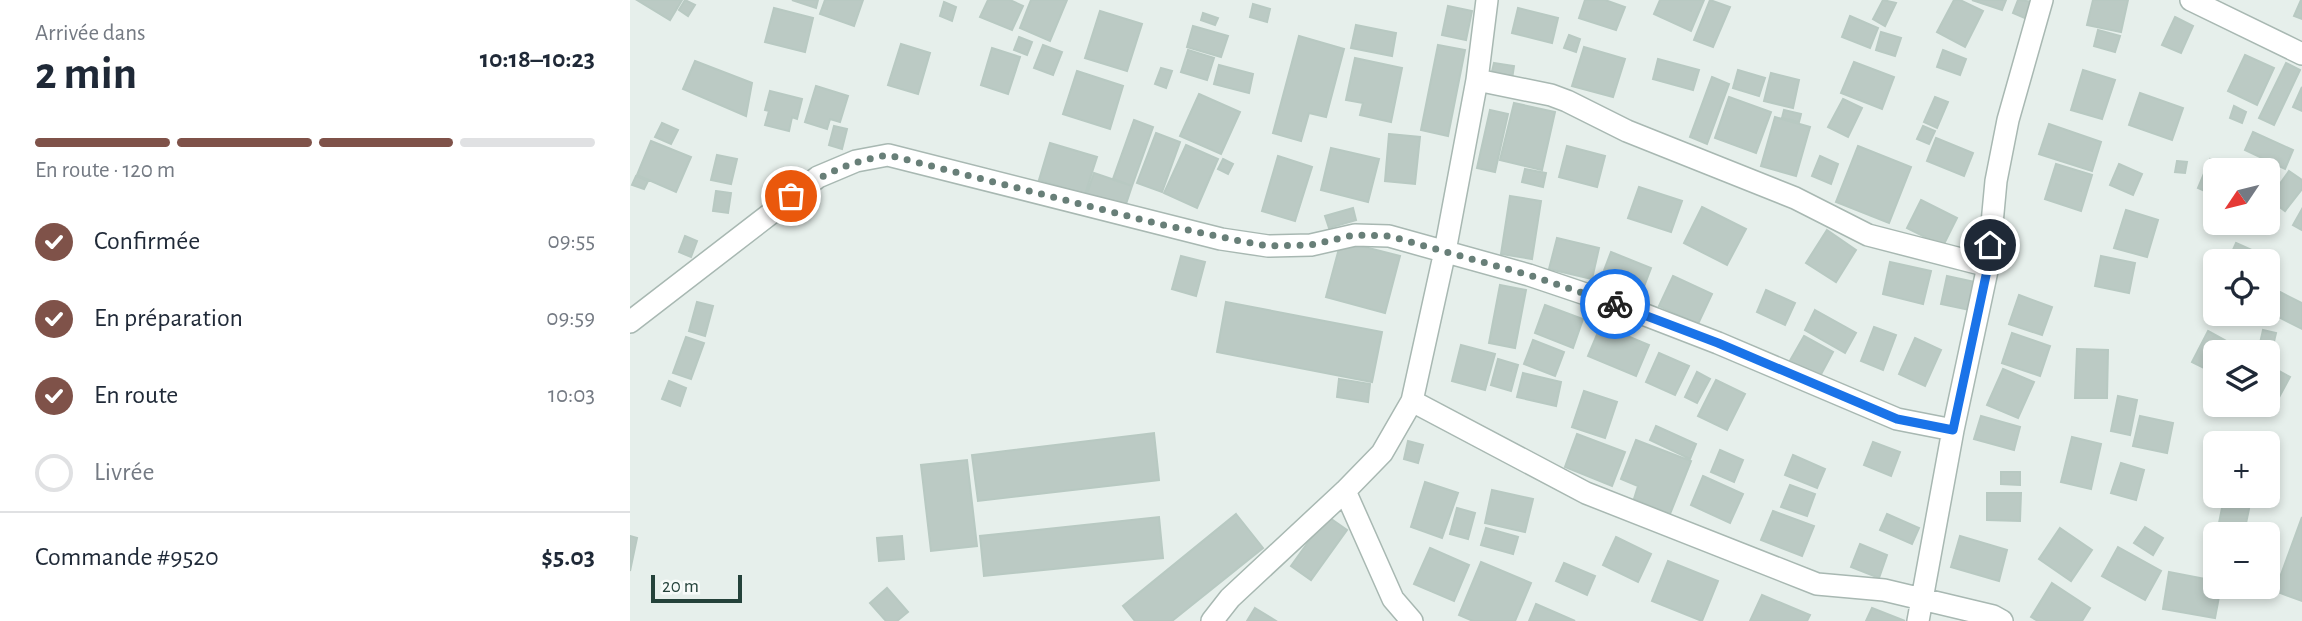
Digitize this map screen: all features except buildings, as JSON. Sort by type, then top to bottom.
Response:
[{"type":"street","points":[[1212,621],[1230,598],[1382,453],[1412,401],[1445,251],[1477,80],[1487,0]]},
{"type":"street","points":[[1918,621],[1953,430],[1988,266],[1996,181],[2008,120],[2042,0]]},
{"type":"street","points":[[2191,0],[2302,54]]},
{"type":"street","points":[[1477,80],[1551,95],[1567,101],[1627,131],[1795,198],[1875,238],[1988,266]]},
{"type":"street","points":[[630,322],[818,177],[856,161],[888,155],[1221,239],[1268,246],[1311,245],[1354,235],[1389,236],[1529,275],[1630,309],[1897,419],[1953,430]]},
{"type":"street","points":[[1412,401],[1587,493],[1817,584],[1884,590],[1993,616],[2002,621]]},
{"type":"street","points":[[1345,491],[1393,599],[1405,617],[1412,621]]},
{"type":"way so far","points":[[791,196],[818,177],[856,161],[888,155],[1221,239],[1268,246],[1311,245],[1354,235],[1389,236],[1529,275],[1615,304]]},
{"type":"route","points":[[1615,304],[1718,343],[1897,419],[1953,430],[1988,266],[1990,245]]}]
